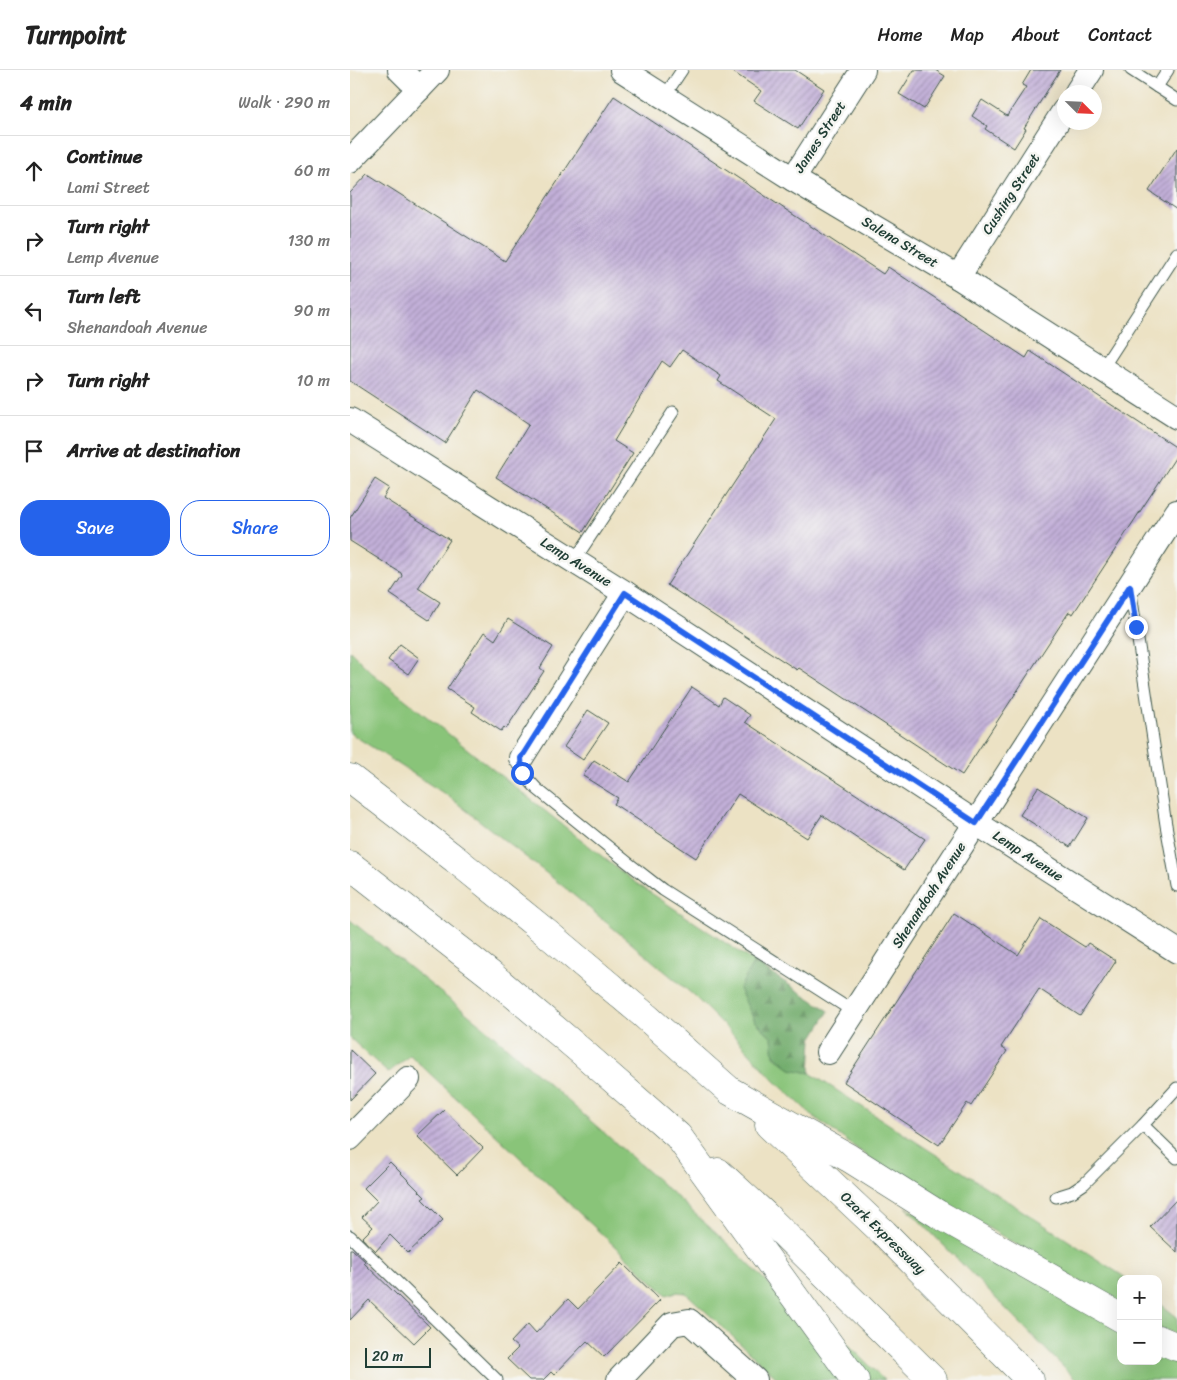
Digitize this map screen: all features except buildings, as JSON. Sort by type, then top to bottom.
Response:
[{"type":"highway","points":[[350,778],[549,935],[643,1014],[730,1091],[849,1158],[938,1214],[1117,1316]]},
{"type":"highway","points":[[350,865],[490,975],[678,1136],[765,1215],[934,1380]]},
{"type":"highway","name":"Ozark Expressway","points":[[730,1091],[884,1233],[1030,1380]]},
{"type":"highway","points":[[678,1136],[855,1380]]},
{"type":"highway","points":[[1162,1341],[1177,1347]]},
{"type":"street","points":[[400,70],[420,89]]},
{"type":"street","points":[[350,161],[437,70]]},
{"type":"street","name":"Salena Street","points":[[622,70],[794,179],[958,277],[1177,417]]},
{"type":"street","name":"James Street","points":[[794,179],[863,70]]},
{"type":"street","points":[[1081,85],[1091,70]]},
{"type":"street","name":"Cushing Street","points":[[958,277],[1057,122]]},
{"type":"street","name":"Lemp Avenue","points":[[350,420],[625,593],[976,823],[1177,951]]},
{"type":"street","name":"Shenandoah Avenue","points":[[828,1052],[1177,512]]},
{"type":"street","points":[[521,758],[625,593]]},
{"type":"street","points":[[350,1138],[408,1079]]},
{"type":"street","points":[[619,1380],[672,1324],[689,1321],[755,1380]]},
{"type":"lane","points":[[664,97],[682,70]]},
{"type":"lane","points":[[1131,70],[1177,100]]},
{"type":"lane","points":[[1158,87],[1168,70]]},
{"type":"lane","points":[[1102,369],[1177,253]]},
{"type":"lane","points":[[574,561],[672,412]]},
{"type":"lane","points":[[1130,586],[1177,886]]},
{"type":"lane","points":[[521,758],[522,773],[537,789],[663,890],[854,1012]]},
{"type":"lane","points":[[1056,1197],[1072,1192],[1084,1184],[1177,1088]]},
{"type":"lane","points":[[1142,1126],[1177,1158]]},
{"type":"lane","points":[[350,1236],[497,1380]]},
{"type":"green space","points":[[350,651],[372,673],[633,881],[754,962],[739,989],[755,1021],[772,1037],[774,1056],[791,1069],[810,1073],[1121,1275],[1117,1275],[1117,1304],[871,1159],[813,1116],[775,1081],[692,994],[564,887],[448,796],[350,733]]},
{"type":"green space","points":[[350,920],[490,1032],[733,1249],[767,1282],[842,1380],[779,1380],[686,1293],[676,1292],[667,1295],[410,1055],[388,1073],[350,1038]]},
{"type":"green space","points":[[754,962],[829,1011],[812,1039],[810,1073],[791,1069],[774,1055],[772,1037],[755,1021],[739,989]]},
{"type":"green space","points":[[906,1207],[1117,1326],[1117,1365],[1162,1365],[1162,1350],[1177,1359],[1177,1380],[1076,1380]]},
{"type":"green space","points":[[1162,1305],[1177,1317],[1177,1335],[1162,1329]]},
{"type":"green space","points":[[835,1331],[884,1380],[866,1380]]},
{"type":"route","points":[[522,773],[521,758],[625,593],[976,823],[1130,586],[1136,627]]}]
